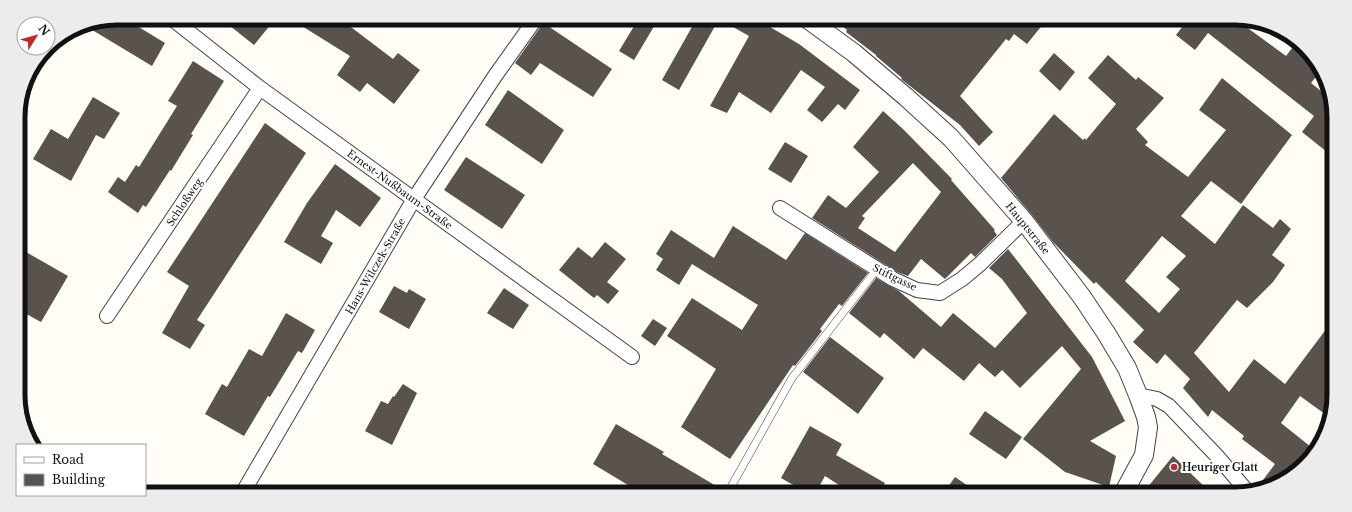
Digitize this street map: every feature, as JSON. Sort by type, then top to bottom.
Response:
[{"type":"street","name":"Ernest-Nußbaum-Straße","points":[[181,25],[260,88],[632,358]]},
{"type":"street","name":"Hans-Wilczek-Straße","points":[[246,487],[414,199],[531,25]]},
{"type":"street","name":"Hauptstraße","points":[[816,25],[854,53],[951,138],[1024,221],[1082,297],[1127,368],[1146,417],[1148,427],[1144,455],[1126,487]]},
{"type":"street","name":"Schloßweg","points":[[107,316],[260,88]]},
{"type":"street","name":"Stiftgasse","points":[[780,208],[893,279],[917,290],[940,293],[962,279],[980,264],[1024,221]]},
{"type":"street","points":[[1138,395],[1158,399],[1168,406],[1216,455],[1244,486]]},
{"type":"lane","points":[[731,487],[792,378],[877,269]]},
{"type":"building","points":[[111,25],[135,25],[165,43],[152,66],[91,29]]},
{"type":"building","points":[[229,25],[270,25],[254,45]]},
{"type":"building","points":[[300,25],[348,25],[393,59],[398,53],[420,70],[394,104],[367,83],[360,92],[337,75],[350,56]]},
{"type":"building","points":[[541,25],[546,25],[612,69],[593,97],[540,63],[531,75],[515,63]]},
{"type":"building","points":[[635,25],[655,25],[634,60],[619,51]]},
{"type":"building","points":[[693,25],[716,25],[679,90],[662,80]]},
{"type":"building","points":[[730,25],[767,25],[799,44],[860,90],[845,110],[838,104],[822,122],[807,110],[825,87],[801,70],[771,113],[739,92],[727,113],[710,106],[749,36]]},
{"type":"building","points":[[841,25],[1042,25],[1027,44],[1014,34],[1009,41],[1006,39],[960,96],[993,132],[979,146],[960,125],[901,79],[902,78],[876,55],[846,32],[847,30]]},
{"type":"building","points":[[1184,25],[1245,26],[1286,56],[1294,46],[1296,48],[1304,56],[1317,76],[1311,83],[1324,93],[1327,117],[1327,152],[1302,132],[1314,116],[1208,33],[1195,50],[1176,35]]},
{"type":"building","points":[[1054,53],[1075,72],[1060,91],[1039,71]]},
{"type":"building","points":[[1108,55],[1136,80],[1138,77],[1164,98],[1136,129],[1148,142],[1145,145],[1188,177],[1226,130],[1199,110],[1222,78],[1292,135],[1241,204],[1211,181],[1181,216],[1215,244],[1243,205],[1273,228],[1280,219],[1291,229],[1272,255],[1285,265],[1273,282],[1247,308],[1237,300],[1194,353],[1229,392],[1254,359],[1285,384],[1327,328],[1327,401],[1325,414],[1300,396],[1281,423],[1311,447],[1300,460],[1281,475],[1261,483],[1275,464],[1242,439],[1244,436],[1212,410],[1208,417],[1183,388],[1190,379],[1165,354],[1157,364],[1133,342],[1144,330],[1096,282],[1094,284],[1053,242],[1001,178],[1054,114],[1083,140],[1085,138],[1086,140],[1116,104],[1088,78]],"holes":[[[1162,236],[1186,256],[1166,277],[1180,289],[1159,313],[1125,281]]]},
{"type":"building","points":[[193,61],[224,81],[191,134],[193,135],[171,171],[170,170],[146,207],[143,205],[138,213],[108,192],[118,177],[125,182],[136,165],[139,167],[177,106],[168,101]]},
{"type":"building","points":[[508,90],[564,130],[542,164],[485,125]]},
{"type":"building","points":[[93,97],[120,113],[104,139],[96,135],[71,181],[33,159],[51,129],[68,139]]},
{"type":"building","points":[[883,111],[903,129],[952,179],[951,180],[995,230],[994,231],[997,235],[975,257],[971,253],[945,279],[921,259],[908,276],[897,272],[812,218],[828,195],[846,208],[879,172],[853,147]],"holes":[[[913,163],[941,192],[895,252],[858,228],[865,218],[862,216]]]},
{"type":"building","points":[[265,123],[306,153],[197,320],[205,325],[190,349],[162,333],[189,286],[167,272]]},
{"type":"building","points":[[785,142],[808,156],[791,183],[768,169]]},
{"type":"building","points":[[466,157],[525,195],[502,229],[444,190]]},
{"type":"building","points":[[335,164],[381,198],[360,227],[336,210],[321,236],[333,243],[321,264],[284,242],[307,203]]},
{"type":"building","points":[[733,226],[786,260],[805,233],[868,273],[842,306],[839,304],[820,329],[822,331],[795,366],[793,365],[730,459],[681,427],[716,369],[667,336],[692,298],[742,330],[758,305],[692,264],[679,285],[656,270],[663,259],[656,254],[671,230],[714,258]]},
{"type":"building","points":[[605,242],[626,259],[607,282],[619,291],[608,304],[597,295],[594,298],[559,270],[578,247],[592,258]]},
{"type":"building","points":[[1008,249],[1092,357],[1125,421],[1090,441],[1116,456],[1109,487],[1065,472],[1023,439],[1081,369],[1062,346],[1020,388],[1002,370],[995,377],[979,363],[964,381],[923,348],[914,359],[884,333],[880,338],[849,313],[876,278],[899,291],[941,327],[953,313],[995,348],[1027,313],[1002,279],[989,268]]},
{"type":"building","points":[[25,251],[68,276],[41,322],[25,313]]},
{"type":"building","points":[[394,286],[407,293],[409,289],[426,299],[409,329],[379,312]]},
{"type":"building","points":[[504,288],[529,305],[513,329],[487,313]]},
{"type":"building","points":[[286,313],[315,330],[302,353],[298,351],[244,436],[205,414],[222,384],[227,387],[249,349],[262,356]]},
{"type":"building","points":[[653,319],[667,328],[655,346],[641,336]]},
{"type":"building","points":[[830,337],[884,378],[858,414],[803,372]]},
{"type":"building","points":[[403,384],[417,393],[392,445],[365,431],[381,401],[388,404]]},
{"type":"building","points":[[985,411],[1022,437],[1006,459],[969,434]]},
{"type":"building","points":[[616,424],[664,452],[662,454],[718,487],[631,487],[593,464]]},
{"type":"building","points":[[810,426],[842,444],[836,455],[885,483],[883,487],[842,487],[825,476],[819,487],[797,487],[781,478]]},
{"type":"building","name":"Heuriger Glatt","points":[[1173,456],[1205,487],[1148,487]]},
{"type":"building","points":[[955,477],[970,487],[948,487]]},
{"type":"place","name":"Heuriger Glatt","points":[[1174,467]]}]
